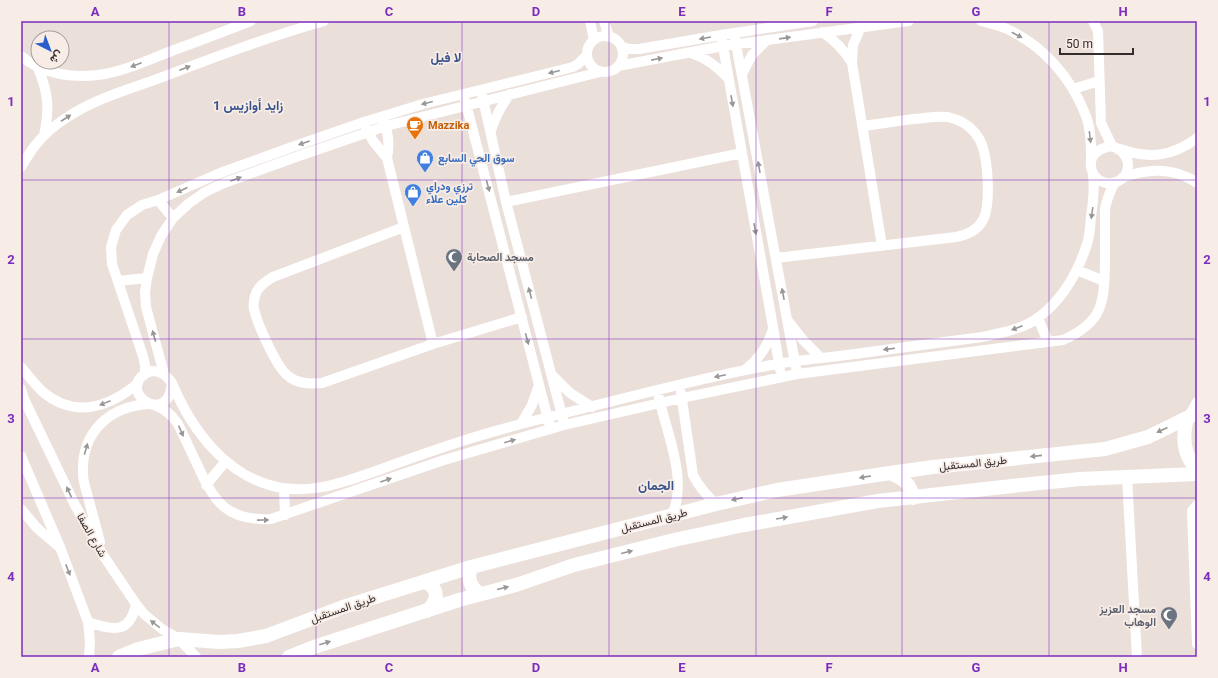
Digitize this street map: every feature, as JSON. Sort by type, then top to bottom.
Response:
[{"type":"main road","name":"طريق المستقبل","points":[[119,657],[138,649],[179,639],[220,642],[238,641],[266,636],[343,607],[471,567],[716,504],[777,490],[933,467],[1105,449],[1148,437],[1192,416]]},
{"type":"main road","points":[[1192,416],[1184,430],[1184,442],[1187,454],[1197,469]]},
{"type":"main road","points":[[890,473],[899,476],[906,482],[911,490],[913,498]]},
{"type":"main road","points":[[289,657],[314,647],[458,600],[516,585],[574,565],[674,540],[744,525],[878,502],[1012,486],[1080,479],[1197,474]]},
{"type":"main road","points":[[471,567],[470,582],[475,591],[480,594]]},
{"type":"main road","points":[[426,582],[433,588],[436,596],[435,602],[427,611]]},
{"type":"street","points":[[48,70],[82,76],[104,74],[126,68],[251,21]]},
{"type":"street","points":[[21,167],[32,147],[44,135],[73,113],[106,97],[250,44],[324,21]]},
{"type":"street","points":[[590,21],[594,40]]},
{"type":"street","points":[[604,21],[609,37]]},
{"type":"street","points":[[600,72],[593,68],[588,62],[587,55],[588,49],[594,40],[604,36],[614,39],[622,47],[639,49],[813,21]]},
{"type":"street","points":[[618,66],[723,46],[822,32],[842,25],[860,27],[909,21]]},
{"type":"street","points":[[21,367],[42,392],[55,401],[70,406],[86,408],[101,405],[120,397],[138,383],[145,374],[151,371],[158,371],[164,374],[172,383],[185,412],[199,434],[226,461],[253,479],[268,485],[310,490],[335,486],[450,445],[521,424],[658,390],[778,364],[982,337],[1020,327],[1038,318],[1061,296],[1077,270],[1087,243],[1094,196],[1090,137],[1086,117],[1073,89],[1058,68],[1040,50],[1004,24],[981,21]]},
{"type":"street","points":[[138,383],[137,390],[143,401],[164,409],[172,415],[178,424],[206,485],[215,499],[228,510],[244,517],[257,520],[272,520],[444,460],[564,425],[660,403],[797,374],[1063,340],[1078,334],[1090,324],[1099,311],[1104,296],[1106,199],[1110,190],[1127,171],[1128,163],[1126,155],[1116,148],[1101,123],[1098,31],[1093,21]]},
{"type":"street","points":[[860,27],[853,44],[852,63],[882,246]]},
{"type":"street","points":[[822,32],[839,45],[852,63]]},
{"type":"street","points":[[734,33],[797,374]]},
{"type":"street","points":[[721,35],[781,378]]},
{"type":"street","points":[[742,74],[752,55],[767,40]]},
{"type":"street","points":[[164,374],[146,307],[147,278],[153,254],[161,236],[173,218],[199,196],[224,183],[386,126],[510,94],[613,70],[622,60],[622,47]]},
{"type":"street","points":[[690,53],[712,62],[728,79]]},
{"type":"street","points":[[145,374],[143,356],[112,264],[111,247],[116,230],[127,215],[142,205],[158,200],[220,173],[292,146],[423,104],[573,67],[587,55]]},
{"type":"street","points":[[39,70],[45,84],[48,101],[48,118],[44,135]]},
{"type":"street","points":[[1073,89],[1099,81]]},
{"type":"street","points":[[481,90],[506,202],[564,425]]},
{"type":"street","points":[[464,94],[551,429]]},
{"type":"street","points":[[490,133],[498,112],[510,94]]},
{"type":"street","points":[[383,116],[389,137],[387,158],[434,344]]},
{"type":"street","points":[[776,258],[956,237],[966,235],[975,230],[982,221],[987,211],[988,200],[986,158],[982,144],[975,132],[963,123],[949,117],[933,117],[862,126]]},
{"type":"street","points":[[364,122],[368,132],[387,158]]},
{"type":"street","points":[[1092,158],[1096,151],[1103,147],[1116,148],[1143,155],[1165,154],[1181,148],[1197,138]]},
{"type":"street","points":[[21,152],[32,147]]},
{"type":"street","points":[[506,202],[742,153]]},
{"type":"street","points":[[1093,175],[1099,180],[1107,183],[1119,180],[1134,173],[1146,171],[1165,171],[1178,173],[1191,178],[1197,183]]},
{"type":"street","points":[[158,200],[173,218]]},
{"type":"street","points":[[752,212],[767,209]]},
{"type":"street","points":[[404,227],[273,277],[262,284],[255,295],[254,307],[257,318],[279,367],[287,376],[309,384],[322,383],[434,344],[522,317]]},
{"type":"street","points":[[507,260],[520,256]]},
{"type":"street","points":[[1077,270],[1104,281]]},
{"type":"street","points":[[118,281],[147,278]]},
{"type":"street","points":[[1038,318],[1048,342]]},
{"type":"street","points":[[787,320],[803,340],[821,358]]},
{"type":"street","points":[[743,371],[754,363],[763,352],[773,327]]},
{"type":"street","points":[[551,374],[570,393],[592,407]]},
{"type":"street","points":[[103,555],[83,475],[83,459],[88,443],[96,429],[107,417],[136,405],[160,404],[166,401],[169,396],[172,383]]},
{"type":"street","points":[[521,424],[532,405],[539,385]]},
{"type":"street","points":[[680,385],[693,475],[697,484],[716,504]]},
{"type":"street","name":"شارع الصفا","points":[[21,389],[75,505],[103,555],[136,604],[153,622],[179,639],[196,657]]},
{"type":"street","points":[[658,390],[679,480],[676,508],[672,516]]},
{"type":"street","points":[[1192,416],[1197,402]]},
{"type":"street","points":[[21,456],[60,547],[88,622],[90,642],[89,657]]},
{"type":"street","points":[[206,485],[226,461]]},
{"type":"street","points":[[1127,477],[1137,657]]},
{"type":"street","points":[[284,488],[285,515]]},
{"type":"street","points":[[1197,505],[1192,511],[1197,644]]},
{"type":"street","points":[[21,509],[37,528],[60,547]]},
{"type":"street","points":[[88,622],[106,628],[117,629],[127,624],[134,615],[136,604]]},
{"type":"place","name":"Mazzika","points":[[415,140]]},
{"type":"place","name":"سوق الحي السابع","points":[[425,173]]},
{"type":"place","name":"ترزي ودراي كلين علاء","points":[[413,207]]},
{"type":"place","name":"مسجد الصحابة","points":[[454,272]]},
{"type":"place","name":"مسجد العزيز الوهاب","points":[[1169,630]]},
{"type":"district","name":"لا فيل","points":[[446,57]]},
{"type":"district","name":"زايد أوازيس 1","points":[[248,105]]},
{"type":"district","name":"الجمان","points":[[656,485]]}]
